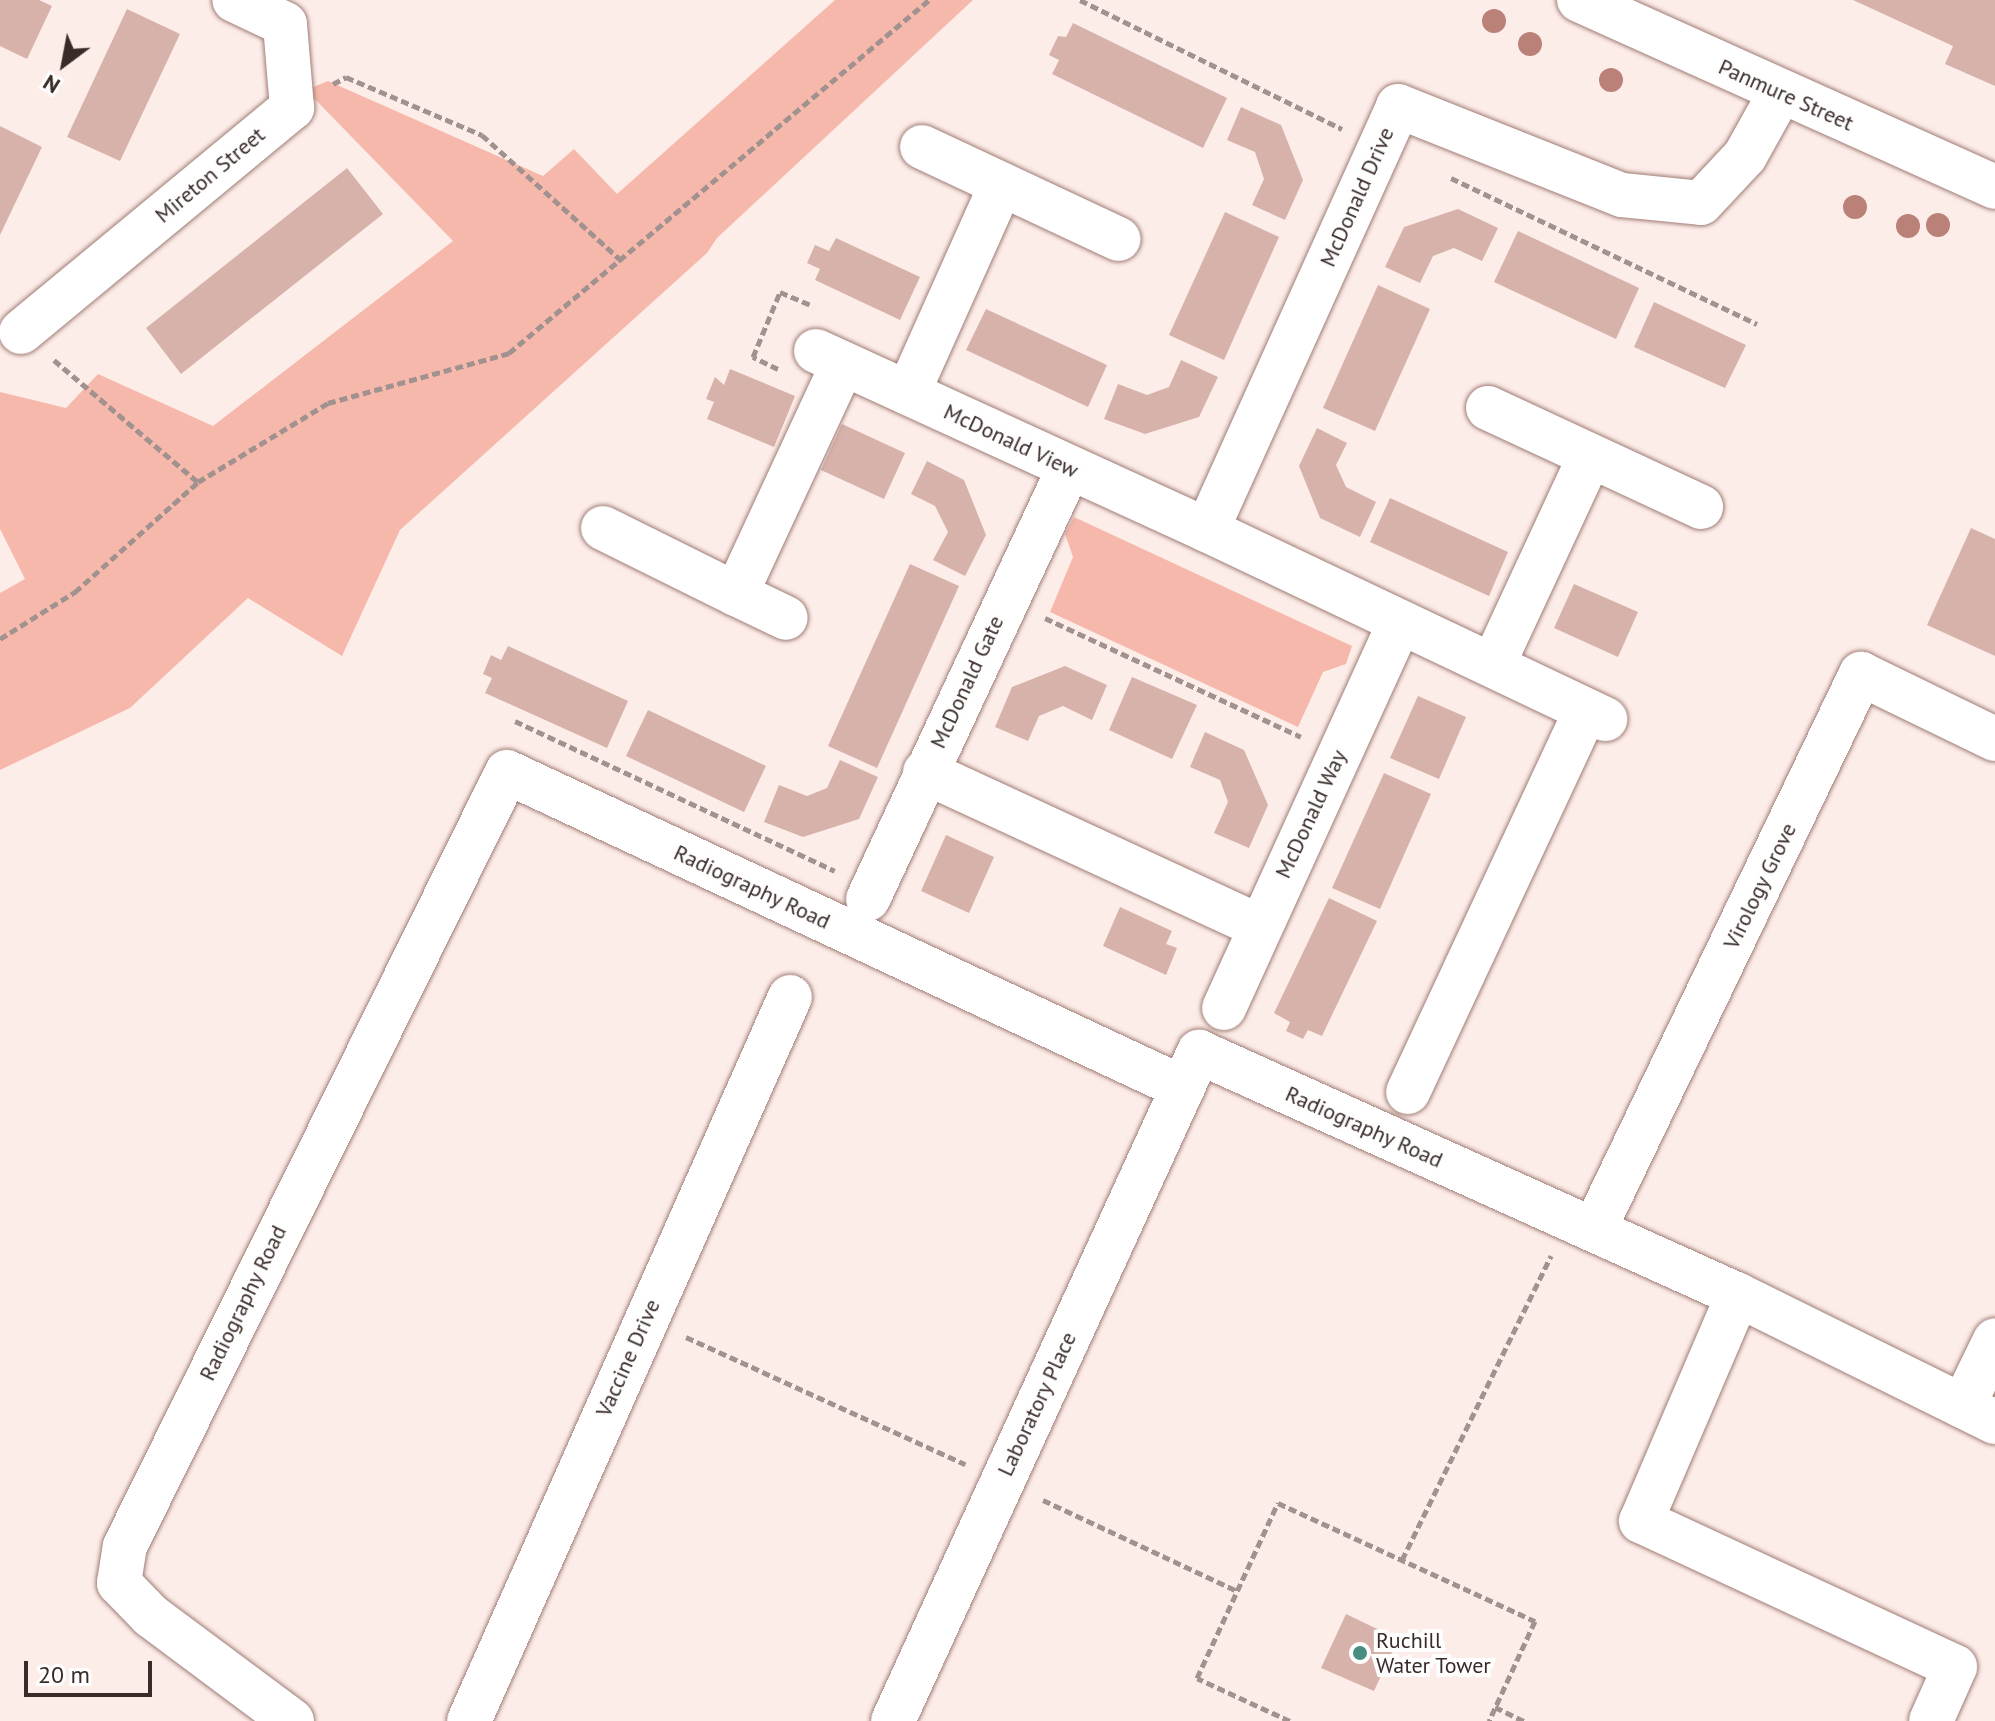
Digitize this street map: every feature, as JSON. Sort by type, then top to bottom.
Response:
[{"type":"street","points":[[234,0],[285,24],[292,108]]},
{"type":"street","name":"Panmure Street","points":[[1579,0],[1780,93],[1995,187]]},
{"type":"street","name":"McDonald Drive","points":[[1207,530],[1398,106],[1622,195],[1701,203],[1745,156],[1780,93]]},
{"type":"street","name":"Mireton Street","points":[[21,332],[292,108]]},
{"type":"street","points":[[922,147],[1118,239]]},
{"type":"street","points":[[908,393],[1001,185]]},
{"type":"street","points":[[736,594],[827,354]]},
{"type":"street","name":"McDonald View","points":[[827,354],[1207,530]]},
{"type":"street","points":[[1488,408],[1701,507]]},
{"type":"street","points":[[1493,665],[1590,456]]},
{"type":"street","name":"McDonald Gate","points":[[858,888],[925,772],[1069,467]]},
{"type":"street","points":[[603,528],[786,618]]},
{"type":"street","points":[[1207,530],[1595,714],[1408,1092]]},
{"type":"street","name":"McDonald Way","points":[[1224,1008],[1400,622]]},
{"type":"street","name":"Virology Grove","points":[[1582,1225],[1861,674],[1995,739]]},
{"type":"street","name":"Radiography Road","points":[[292,1721],[151,1616],[119,1583],[125,1546],[507,772],[1183,1088],[1199,1052],[1738,1295],[1979,1414]]},
{"type":"street","points":[[925,772],[1259,926]]},
{"type":"street","name":"Vaccine Drive","points":[[469,1721],[790,997]]},
{"type":"street","name":"Laboratory Place","points":[[907,1716],[1002,1481],[1183,1088]]},
{"type":"street","points":[[1738,1295],[1641,1521],[1955,1667],[1931,1721]]},
{"type":"street","points":[[1979,1414],[1995,1340]]},
{"type":"path","points":[[0,639],[75,592],[198,482],[328,403],[509,353],[929,0]]},
{"type":"path","points":[[1080,0],[1347,131],[1352,118]]},
{"type":"path","points":[[292,108],[346,77],[482,135],[622,261]]},
{"type":"path","points":[[780,292],[827,354],[753,357],[780,292]]},
{"type":"path","points":[[21,332],[198,482]]},
{"type":"path","points":[[1035,627],[1046,604]]},
{"type":"path","points":[[1040,615],[1302,737]]},
{"type":"path","points":[[515,721],[858,888]]},
{"type":"path","points":[[1296,751],[1309,723]]},
{"type":"path","points":[[1402,1560],[1582,1225]]},
{"type":"path","points":[[646,1319],[1237,1591]]},
{"type":"path","points":[[1290,1721],[1197,1678],[1278,1503],[1535,1621],[1489,1721]]},
{"type":"path","points":[[1495,1707],[1524,1721]]},
{"type":"shaded area","points":[[835,0],[973,0],[717,238],[707,253],[400,530],[342,656],[248,598],[130,708],[0,770],[0,593],[25,579],[0,529],[0,392],[66,408],[98,374],[213,426],[453,241],[306,90],[328,81],[543,176],[574,149],[617,194]]},
{"type":"shaded area","points":[[1074,517],[1352,646],[1346,664],[1323,672],[1298,727],[1050,612],[1073,557],[1065,534]]},
{"type":"building","points":[[0,0],[39,0],[52,6],[27,59],[0,46]]},
{"type":"building","points":[[1853,0],[1995,0],[1995,86],[1945,64],[1953,46]]},
{"type":"building","points":[[127,9],[180,34],[120,161],[67,137]]},
{"type":"building","points":[[1073,23],[1227,98],[1203,148],[1052,74],[1059,60],[1049,55],[1058,36],[1066,37]]},
{"type":"building","points":[[1241,107],[1281,125],[1303,180],[1285,220],[1252,205],[1264,179],[1255,152],[1227,140]]},
{"type":"building","points":[[0,126],[42,147],[0,235]]},
{"type":"building","points":[[347,168],[383,214],[181,374],[146,328]]},
{"type":"building","points":[[1458,209],[1498,228],[1482,261],[1454,248],[1433,256],[1420,283],[1385,267],[1404,227]]},
{"type":"building","points":[[1225,212],[1279,237],[1224,360],[1169,335]]},
{"type":"building","points":[[1518,231],[1639,288],[1616,339],[1494,282]]},
{"type":"building","points":[[836,238],[920,277],[900,320],[815,280],[820,269],[807,263],[815,245],[829,251]]},
{"type":"building","points":[[1378,285],[1430,309],[1375,431],[1323,408]]},
{"type":"building","points":[[1654,302],[1746,345],[1725,388],[1634,347]]},
{"type":"building","points":[[986,309],[1107,365],[1088,407],[966,350]]},
{"type":"building","points":[[1181,360],[1218,377],[1199,417],[1145,434],[1104,419],[1118,384],[1147,395],[1169,387]]},
{"type":"building","points":[[730,369],[795,396],[774,447],[707,419],[714,402],[706,399],[715,377],[724,385]]},
{"type":"building","points":[[842,424],[905,453],[884,499],[821,470]]},
{"type":"building","points":[[1317,428],[1347,443],[1336,465],[1346,487],[1376,502],[1360,537],[1320,518],[1299,466]]},
{"type":"building","points":[[927,461],[964,480],[986,535],[965,576],[933,560],[948,532],[935,506],[911,494]]},
{"type":"building","points":[[1390,498],[1508,552],[1489,596],[1370,542]]},
{"type":"building","points":[[1971,528],[1995,539],[1995,656],[1927,625]]},
{"type":"building","points":[[910,564],[959,586],[877,768],[828,746]]},
{"type":"building","points":[[1574,584],[1638,612],[1618,657],[1554,628]]},
{"type":"building","points":[[508,646],[628,701],[607,748],[485,693],[492,678],[483,674],[491,655],[501,660]]},
{"type":"building","points":[[1065,666],[1107,685],[1092,720],[1063,706],[1039,716],[1028,741],[995,727],[1012,687]]},
{"type":"building","points":[[1132,677],[1197,705],[1172,759],[1109,730]]},
{"type":"building","points":[[1418,696],[1466,717],[1439,779],[1390,758]]},
{"type":"building","points":[[648,710],[766,766],[744,812],[626,756]]},
{"type":"building","points":[[1205,732],[1244,750],[1268,805],[1249,848],[1214,833],[1228,802],[1220,780],[1190,767]]},
{"type":"building","points":[[840,760],[878,777],[859,819],[803,837],[764,822],[779,785],[807,796],[827,788]]},
{"type":"building","points":[[1384,773],[1431,794],[1380,909],[1332,888]]},
{"type":"building","points":[[946,835],[994,857],[969,913],[921,891]]},
{"type":"building","points":[[1329,898],[1377,921],[1322,1036],[1308,1030],[1303,1039],[1286,1031],[1290,1022],[1274,1013]]},
{"type":"building","points":[[1120,907],[1172,931],[1166,944],[1177,948],[1166,975],[1103,946]]},
{"type":"building","name":"Ruchill Water Tower","points":[[1346,1614],[1398,1639],[1374,1691],[1321,1668]]},
{"type":"place","name":"Ruchill Water Tower","points":[[1360,1653]]}]
